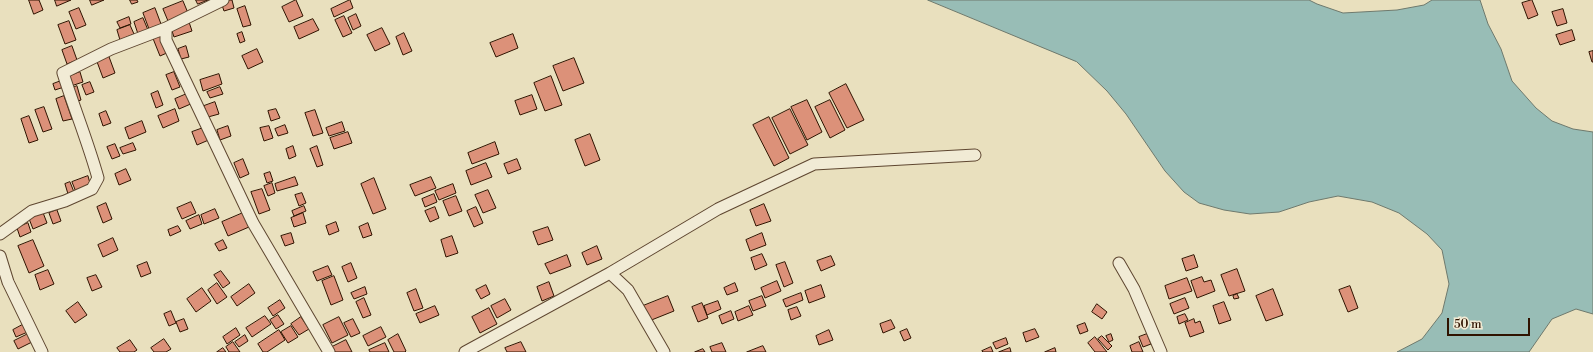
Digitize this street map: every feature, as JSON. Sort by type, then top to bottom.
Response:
[{"type":"street","points":[[0,234],[32,211],[65,201],[92,188],[98,178],[91,152],[77,118],[63,73],[111,50],[166,28],[223,0]]},
{"type":"street","points":[[166,28],[166,40],[174,58],[254,223],[329,352]]},
{"type":"street","points":[[465,352],[610,273],[718,209],[814,164],[975,156]]},
{"type":"street","points":[[0,256],[4,283],[42,352]]},
{"type":"street","points":[[1119,263],[1134,289],[1161,352]]},
{"type":"street","points":[[610,273],[628,290],[664,352]]},
{"type":"water","points":[[928,0],[1309,0],[1343,13],[1397,10],[1424,5],[1432,0],[1480,0],[1488,24],[1501,49],[1512,81],[1536,108],[1552,121],[1573,129],[1593,132],[1593,314],[1576,309],[1552,319],[1529,352],[1397,352],[1422,339],[1442,313],[1449,284],[1442,250],[1427,234],[1399,213],[1372,202],[1338,196],[1309,202],[1279,212],[1250,214],[1224,210],[1199,203],[1184,192],[1165,171],[1126,114],[1107,91],[1077,62]]},
{"type":"building","points":[[29,0],[39,0],[43,10],[34,14]]},
{"type":"building","points":[[55,0],[71,0],[57,6]]},
{"type":"building","points":[[90,0],[104,0],[92,5]]},
{"type":"building","points":[[130,0],[137,0],[138,2],[132,4]]},
{"type":"building","points":[[196,0],[208,0],[198,4]]},
{"type":"building","points":[[232,0],[234,8],[224,11],[221,2]]},
{"type":"building","points":[[296,0],[303,16],[289,22],[282,7]]},
{"type":"building","points":[[350,0],[353,8],[334,17],[331,9]]},
{"type":"building","points":[[1532,0],[1538,15],[1528,19],[1522,3]]},
{"type":"building","points":[[183,1],[188,13],[168,21],[163,9]]},
{"type":"building","points":[[245,6],[251,25],[243,27],[237,9]]},
{"type":"building","points":[[79,8],[86,25],[76,29],[69,12]]},
{"type":"building","points":[[155,8],[161,24],[149,29],[143,13]]},
{"type":"building","points":[[1563,9],[1567,23],[1557,26],[1552,12]]},
{"type":"building","points":[[356,14],[361,26],[353,30],[348,18]]},
{"type":"building","points":[[344,16],[352,33],[343,37],[335,20]]},
{"type":"building","points":[[129,17],[131,24],[120,28],[117,22]]},
{"type":"building","points":[[143,18],[148,30],[138,34],[134,22]]},
{"type":"building","points":[[313,19],[319,30],[299,39],[294,27]]},
{"type":"building","points":[[69,21],[76,40],[65,44],[58,25]]},
{"type":"building","points":[[189,22],[192,31],[174,37],[171,28]]},
{"type":"building","points":[[130,25],[134,34],[120,40],[117,30]]},
{"type":"building","points":[[382,28],[390,44],[375,51],[367,35]]},
{"type":"building","points":[[1572,30],[1575,40],[1560,45],[1556,35]]},
{"type":"building","points":[[161,32],[169,52],[160,56],[152,36]]},
{"type":"building","points":[[242,32],[245,41],[240,43],[237,34]]},
{"type":"building","points":[[404,33],[412,51],[403,55],[396,37]]},
{"type":"building","points":[[513,34],[518,48],[496,57],[490,43]]},
{"type":"building","points":[[72,46],[77,60],[67,64],[62,50]]},
{"type":"building","points":[[186,46],[189,57],[181,59],[178,49]]},
{"type":"building","points":[[257,49],[263,62],[248,69],[242,56]]},
{"type":"building","points":[[1593,51],[1593,62],[1592,62],[1589,52]]},
{"type":"building","points":[[108,54],[115,73],[103,78],[96,59]]},
{"type":"building","points":[[574,58],[584,83],[563,91],[553,66]]},
{"type":"building","points":[[80,72],[83,82],[68,87],[65,78]]},
{"type":"building","points":[[174,72],[180,87],[172,90],[166,75]]},
{"type":"building","points":[[219,74],[222,84],[203,91],[200,80]]},
{"type":"building","points":[[551,76],[562,105],[545,111],[534,83]]},
{"type":"building","points":[[61,81],[64,87],[55,90],[53,84]]},
{"type":"building","points":[[90,82],[94,92],[86,95],[82,85]]},
{"type":"building","points":[[846,84],[864,120],[847,128],[829,93]]},
{"type":"building","points":[[77,86],[81,100],[75,102],[70,89]]},
{"type":"building","points":[[220,87],[223,94],[210,98],[207,92]]},
{"type":"building","points":[[158,91],[163,105],[156,108],[151,94]]},
{"type":"building","points":[[189,93],[193,103],[179,109],[175,99]]},
{"type":"building","points":[[532,95],[537,109],[520,115],[515,101]]},
{"type":"building","points":[[64,96],[72,119],[63,121],[56,99]]},
{"type":"building","points":[[807,100],[822,132],[807,140],[791,107]]},
{"type":"building","points":[[830,100],[845,130],[830,138],[815,107]]},
{"type":"building","points":[[215,102],[219,114],[208,117],[204,106]]},
{"type":"building","points":[[44,107],[52,129],[43,132],[35,110]]},
{"type":"building","points":[[175,109],[179,121],[163,128],[158,116]]},
{"type":"building","points":[[276,109],[280,118],[271,121],[268,111]]},
{"type":"building","points":[[790,109],[808,145],[790,154],[772,118]]},
{"type":"building","points":[[315,110],[323,133],[313,136],[305,113]]},
{"type":"building","points":[[106,111],[111,123],[103,126],[99,114]]},
{"type":"building","points":[[29,116],[38,140],[29,143],[21,119]]},
{"type":"building","points":[[769,117],[789,158],[774,166],[753,125]]},
{"type":"building","points":[[142,121],[146,132],[129,139],[125,128]]},
{"type":"building","points":[[342,122],[345,131],[329,136],[326,128]]},
{"type":"building","points":[[285,125],[288,133],[278,136],[275,129]]},
{"type":"building","points":[[228,126],[231,136],[220,140],[217,130]]},
{"type":"building","points":[[269,126],[273,138],[264,141],[260,128]]},
{"type":"building","points":[[206,127],[211,139],[197,145],[192,132]]},
{"type":"building","points":[[348,132],[352,143],[334,149],[330,138]]},
{"type":"building","points":[[590,134],[600,160],[585,166],[575,140]]},
{"type":"building","points":[[495,142],[499,154],[472,164],[468,153]]},
{"type":"building","points":[[133,143],[136,150],[123,154],[120,148]]},
{"type":"building","points":[[115,144],[120,156],[112,159],[107,147]]},
{"type":"building","points":[[293,146],[296,156],[289,159],[286,149]]},
{"type":"building","points":[[317,146],[323,165],[317,167],[310,149]]},
{"type":"building","points":[[243,159],[249,174],[240,178],[234,163]]},
{"type":"building","points":[[517,159],[521,169],[508,174],[504,164]]},
{"type":"building","points":[[486,163],[492,177],[471,185],[466,171]]},
{"type":"building","points":[[126,169],[131,180],[119,185],[115,174]]},
{"type":"building","points":[[270,172],[273,181],[267,183],[264,174]]},
{"type":"building","points":[[88,176],[91,187],[76,192],[72,182]]},
{"type":"building","points":[[295,177],[298,185],[277,191],[275,184]]},
{"type":"building","points":[[431,177],[436,188],[415,196],[410,185]]},
{"type":"building","points":[[374,178],[386,209],[373,214],[361,184]]},
{"type":"building","points":[[70,182],[74,192],[68,194],[65,184]]},
{"type":"building","points":[[272,183],[275,193],[268,196],[264,186]]},
{"type":"building","points":[[453,184],[456,193],[439,200],[435,191]]},
{"type":"building","points":[[262,189],[270,210],[259,214],[251,192]]},
{"type":"building","points":[[488,190],[496,208],[483,213],[475,195]]},
{"type":"building","points":[[302,193],[306,203],[299,206],[295,195]]},
{"type":"building","points":[[434,194],[437,202],[425,207],[422,199]]},
{"type":"building","points":[[456,196],[462,211],[449,216],[443,201]]},
{"type":"building","points":[[191,202],[196,213],[182,219],[177,208]]},
{"type":"building","points":[[106,203],[112,219],[103,223],[97,207]]},
{"type":"building","points":[[764,204],[771,221],[756,226],[750,210]]},
{"type":"building","points":[[304,206],[306,211],[294,216],[292,211]]},
{"type":"building","points":[[435,207],[439,218],[430,222],[425,211]]},
{"type":"building","points":[[476,207],[483,223],[474,227],[467,211]]},
{"type":"building","points":[[215,209],[219,218],[204,224],[201,215]]},
{"type":"building","points":[[42,210],[47,223],[33,229],[28,216]]},
{"type":"building","points":[[57,210],[61,221],[53,224],[49,213]]},
{"type":"building","points":[[243,213],[249,227],[228,236],[222,222]]},
{"type":"building","points":[[303,213],[306,223],[294,227],[291,218]]},
{"type":"building","points":[[199,215],[202,224],[190,229],[186,221]]},
{"type":"building","points":[[336,222],[339,231],[329,235],[326,226]]},
{"type":"building","points":[[28,223],[31,232],[20,237],[17,228]]},
{"type":"building","points":[[368,223],[372,235],[363,238],[359,227]]},
{"type":"building","points":[[178,226],[181,231],[170,236],[168,230]]},
{"type":"building","points":[[548,227],[553,240],[538,245],[533,232]]},
{"type":"building","points":[[291,233],[294,243],[285,246],[281,236]]},
{"type":"building","points":[[762,233],[766,245],[750,251],[746,240]]},
{"type":"building","points":[[452,236],[458,253],[446,257],[441,240]]},
{"type":"building","points":[[113,238],[118,250],[103,257],[98,245]]},
{"type":"building","points":[[33,240],[44,266],[29,273],[18,246]]},
{"type":"building","points":[[223,240],[227,248],[219,251],[215,244]]},
{"type":"building","points":[[597,246],[602,259],[587,265],[582,253]]},
{"type":"building","points":[[762,254],[767,265],[755,270],[751,258]]},
{"type":"building","points":[[567,255],[571,266],[550,274],[545,264]]},
{"type":"building","points":[[1194,255],[1198,267],[1186,271],[1182,259]]},
{"type":"building","points":[[831,256],[835,265],[821,271],[817,261]]},
{"type":"building","points":[[147,262],[151,273],[141,277],[137,266]]},
{"type":"building","points":[[785,262],[793,283],[784,287],[776,265]]},
{"type":"building","points":[[351,263],[357,278],[348,282],[342,267]]},
{"type":"building","points":[[328,266],[332,275],[317,281],[313,272]]},
{"type":"building","points":[[1237,269],[1245,291],[1229,296],[1221,275]]},
{"type":"building","points":[[48,270],[54,284],[40,290],[35,275]]},
{"type":"building","points":[[221,271],[230,283],[223,288],[214,275]]},
{"type":"building","points":[[96,275],[102,287],[92,291],[87,278]]},
{"type":"building","points":[[334,276],[343,300],[331,305],[322,281]]},
{"type":"building","points":[[1202,277],[1204,282],[1211,280],[1215,291],[1197,298],[1191,281]]},
{"type":"building","points":[[1187,278],[1192,291],[1169,299],[1165,286]]},
{"type":"building","points":[[777,281],[781,291],[765,298],[761,288]]},
{"type":"building","points":[[549,282],[554,296],[542,301],[537,287]]},
{"type":"building","points":[[217,283],[227,297],[217,304],[208,290]]},
{"type":"building","points":[[735,283],[738,291],[727,295],[724,288]]},
{"type":"building","points":[[249,284],[255,293],[237,306],[231,297]]},
{"type":"building","points":[[486,285],[490,294],[481,299],[476,290]]},
{"type":"building","points":[[821,285],[825,297],[809,303],[805,291]]},
{"type":"building","points":[[1350,286],[1358,308],[1348,312],[1339,290]]},
{"type":"building","points":[[365,287],[367,294],[354,299],[351,293]]},
{"type":"building","points":[[202,288],[211,301],[196,312],[187,299]]},
{"type":"building","points":[[416,289],[423,308],[414,311],[407,293]]},
{"type":"building","points":[[1273,289],[1283,315],[1266,321],[1256,296]]},
{"type":"building","points":[[801,293],[803,300],[786,307],[783,300]]},
{"type":"building","points":[[1237,294],[1239,298],[1234,299],[1233,296]]},
{"type":"building","points":[[668,296],[674,311],[649,321],[643,306]]},
{"type":"building","points":[[762,296],[766,306],[753,311],[749,301]]},
{"type":"building","points":[[364,298],[371,315],[363,318],[356,302]]},
{"type":"building","points":[[1185,298],[1189,308],[1174,314],[1170,304]]},
{"type":"building","points":[[505,299],[511,310],[497,318],[491,306]]},
{"type":"building","points":[[280,300],[285,308],[273,316],[268,308]]},
{"type":"building","points":[[718,301],[721,309],[707,315],[704,306]]},
{"type":"building","points":[[78,302],[87,315],[75,323],[66,311]]},
{"type":"building","points":[[1224,302],[1231,320],[1219,324],[1213,306]]},
{"type":"building","points":[[702,303],[708,318],[698,322],[692,307]]},
{"type":"building","points":[[1097,304],[1107,312],[1102,319],[1092,312]]},
{"type":"building","points":[[435,306],[439,315],[420,323],[416,314]]},
{"type":"building","points":[[749,306],[753,315],[738,321],[735,312]]},
{"type":"building","points":[[797,307],[801,316],[791,320],[788,310]]},
{"type":"building","points":[[489,308],[497,324],[480,333],[472,317]]},
{"type":"building","points":[[171,311],[176,323],[169,326],[164,314]]},
{"type":"building","points":[[731,311],[734,319],[722,324],[719,316]]},
{"type":"building","points":[[1185,314],[1188,320],[1179,324],[1177,317]]},
{"type":"building","points":[[278,315],[284,324],[276,329],[270,320]]},
{"type":"building","points":[[265,316],[271,324],[252,337],[246,328]]},
{"type":"building","points":[[301,317],[309,329],[299,335],[291,324]]},
{"type":"building","points":[[339,317],[348,335],[332,343],[323,325]]},
{"type":"building","points":[[184,319],[188,329],[180,332],[176,322]]},
{"type":"building","points":[[353,319],[360,333],[351,337],[344,323]]},
{"type":"building","points":[[1194,319],[1195,323],[1200,321],[1204,332],[1190,337],[1185,323]]},
{"type":"building","points":[[891,320],[895,328],[883,333],[880,324]]},
{"type":"building","points":[[26,323],[30,331],[16,337],[13,330]]},
{"type":"building","points":[[1085,323],[1088,331],[1080,334],[1077,326]]},
{"type":"building","points":[[291,326],[298,337],[288,343],[281,332]]},
{"type":"building","points":[[381,327],[386,337],[368,346],[363,336]]},
{"type":"building","points":[[236,328],[240,335],[227,344],[223,337]]},
{"type":"building","points":[[907,329],[911,338],[904,341],[900,332]]},
{"type":"building","points":[[1035,329],[1039,337],[1026,342],[1023,333]]},
{"type":"building","points":[[279,330],[285,340],[267,352],[263,352],[258,344]]},
{"type":"building","points":[[829,330],[833,340],[819,345],[816,336]]},
{"type":"building","points":[[30,333],[34,341],[18,349],[14,341]]},
{"type":"building","points":[[398,334],[406,351],[405,352],[394,352],[388,340]]},
{"type":"building","points":[[1111,334],[1113,340],[1109,342],[1106,336]]},
{"type":"building","points":[[1147,334],[1151,344],[1143,347],[1139,337]]},
{"type":"building","points":[[245,335],[248,341],[239,347],[235,342]]},
{"type":"building","points":[[1102,336],[1112,346],[1108,350],[1098,339]]},
{"type":"building","points":[[1095,337],[1107,352],[1095,352],[1088,343]]},
{"type":"building","points":[[1006,338],[1008,344],[996,349],[993,343]]},
{"type":"building","points":[[164,339],[171,349],[166,352],[154,352],[151,348]]},
{"type":"building","points":[[130,340],[137,350],[134,352],[120,352],[117,348]]},
{"type":"building","points":[[346,340],[352,352],[335,352],[332,347]]},
{"type":"building","points":[[233,342],[240,352],[229,352],[226,347]]},
{"type":"building","points":[[521,342],[526,352],[507,352],[505,348]]},
{"type":"building","points":[[1139,342],[1143,352],[1132,352],[1130,346]]},
{"type":"building","points":[[385,343],[389,352],[370,352],[369,350]]},
{"type":"building","points":[[722,343],[726,352],[712,352],[710,347]]},
{"type":"building","points":[[763,346],[766,352],[747,352]]},
{"type":"building","points":[[991,347],[993,352],[982,351]]},
{"type":"building","points":[[223,348],[226,352],[217,352]]},
{"type":"building","points":[[1010,348],[1011,352],[999,352]]},
{"type":"building","points":[[1055,348],[1056,352],[1045,352]]},
{"type":"building","points":[[703,349],[705,352],[695,352]]}]
